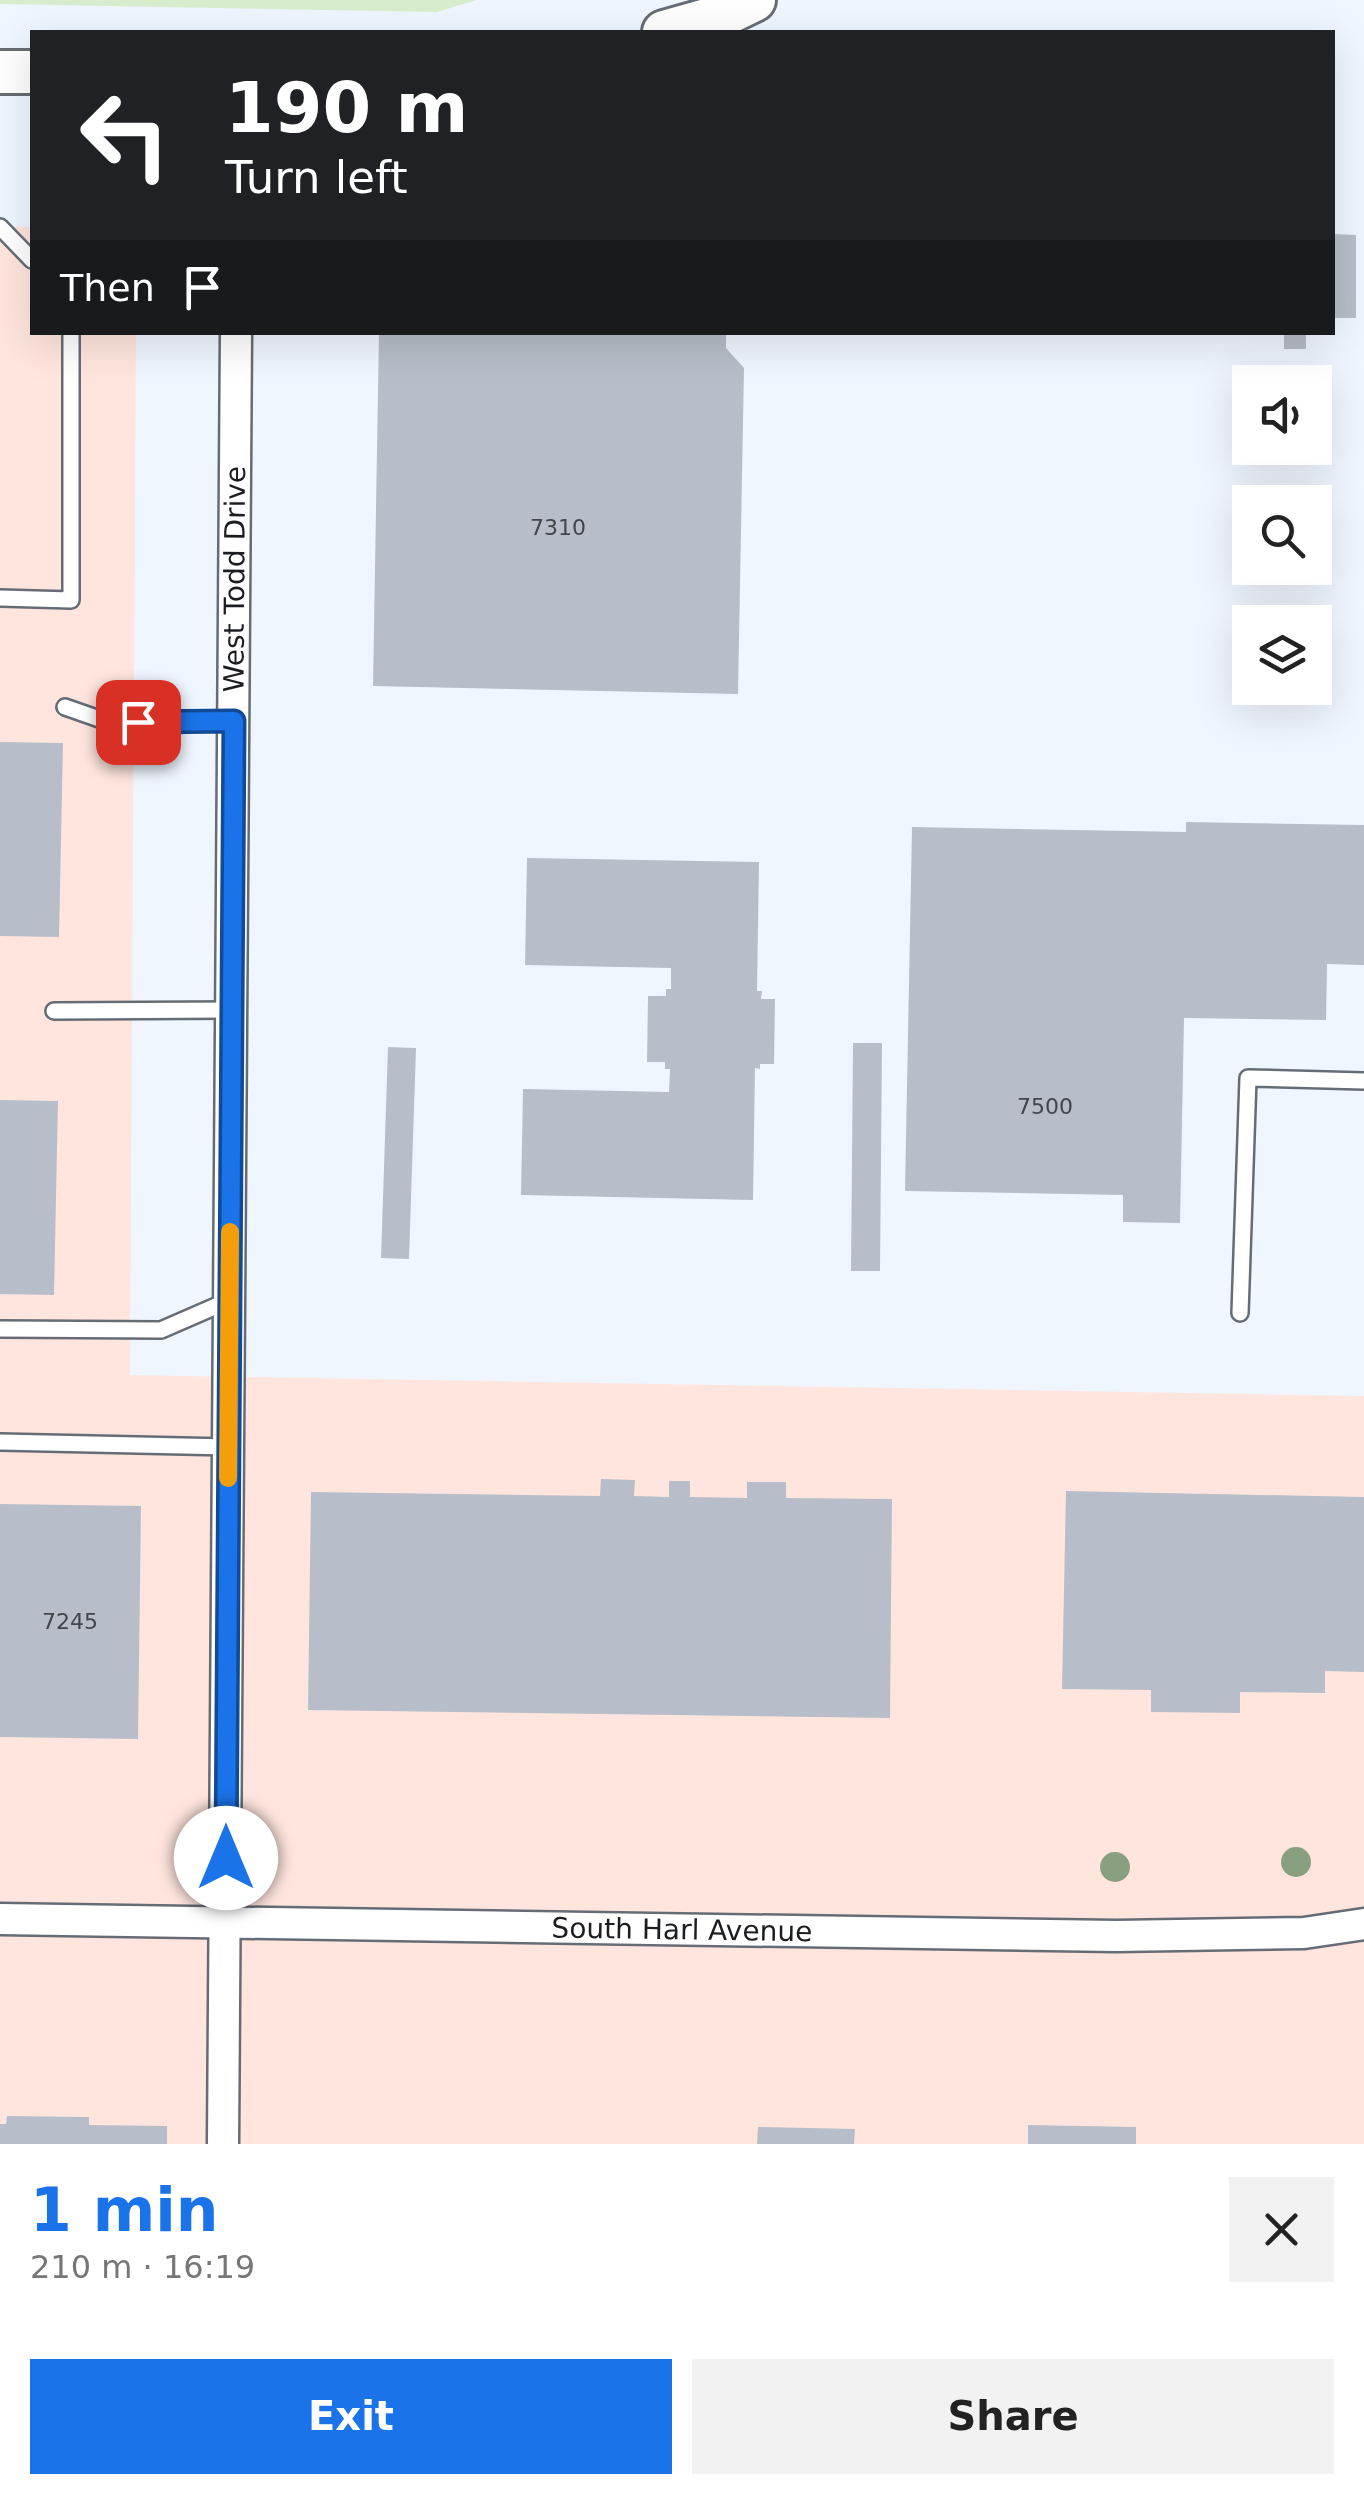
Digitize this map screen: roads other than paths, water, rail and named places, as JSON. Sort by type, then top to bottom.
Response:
[{"type":"street","points":[[671,30],[721,16],[754,0]]},
{"type":"street","points":[[0,72],[30,72]]},
{"type":"street","name":"West Todd Drive","points":[[223,2144],[236,335]]},
{"type":"street","name":"South Harl Avenue","points":[[0,1920],[1068,1936],[1304,1933],[1364,1924]]},
{"type":"lane","points":[[0,227],[30,258]]},
{"type":"lane","points":[[0,598],[71,600],[71,335]]},
{"type":"lane","points":[[66,707],[108,722],[234,721]]},
{"type":"lane","points":[[54,1011],[232,1010]]},
{"type":"lane","points":[[1240,1313],[1248,1078],[1364,1081]]},
{"type":"lane","points":[[0,1329],[161,1330],[230,1300]]},
{"type":"lane","points":[[0,1442],[228,1448]]}]
